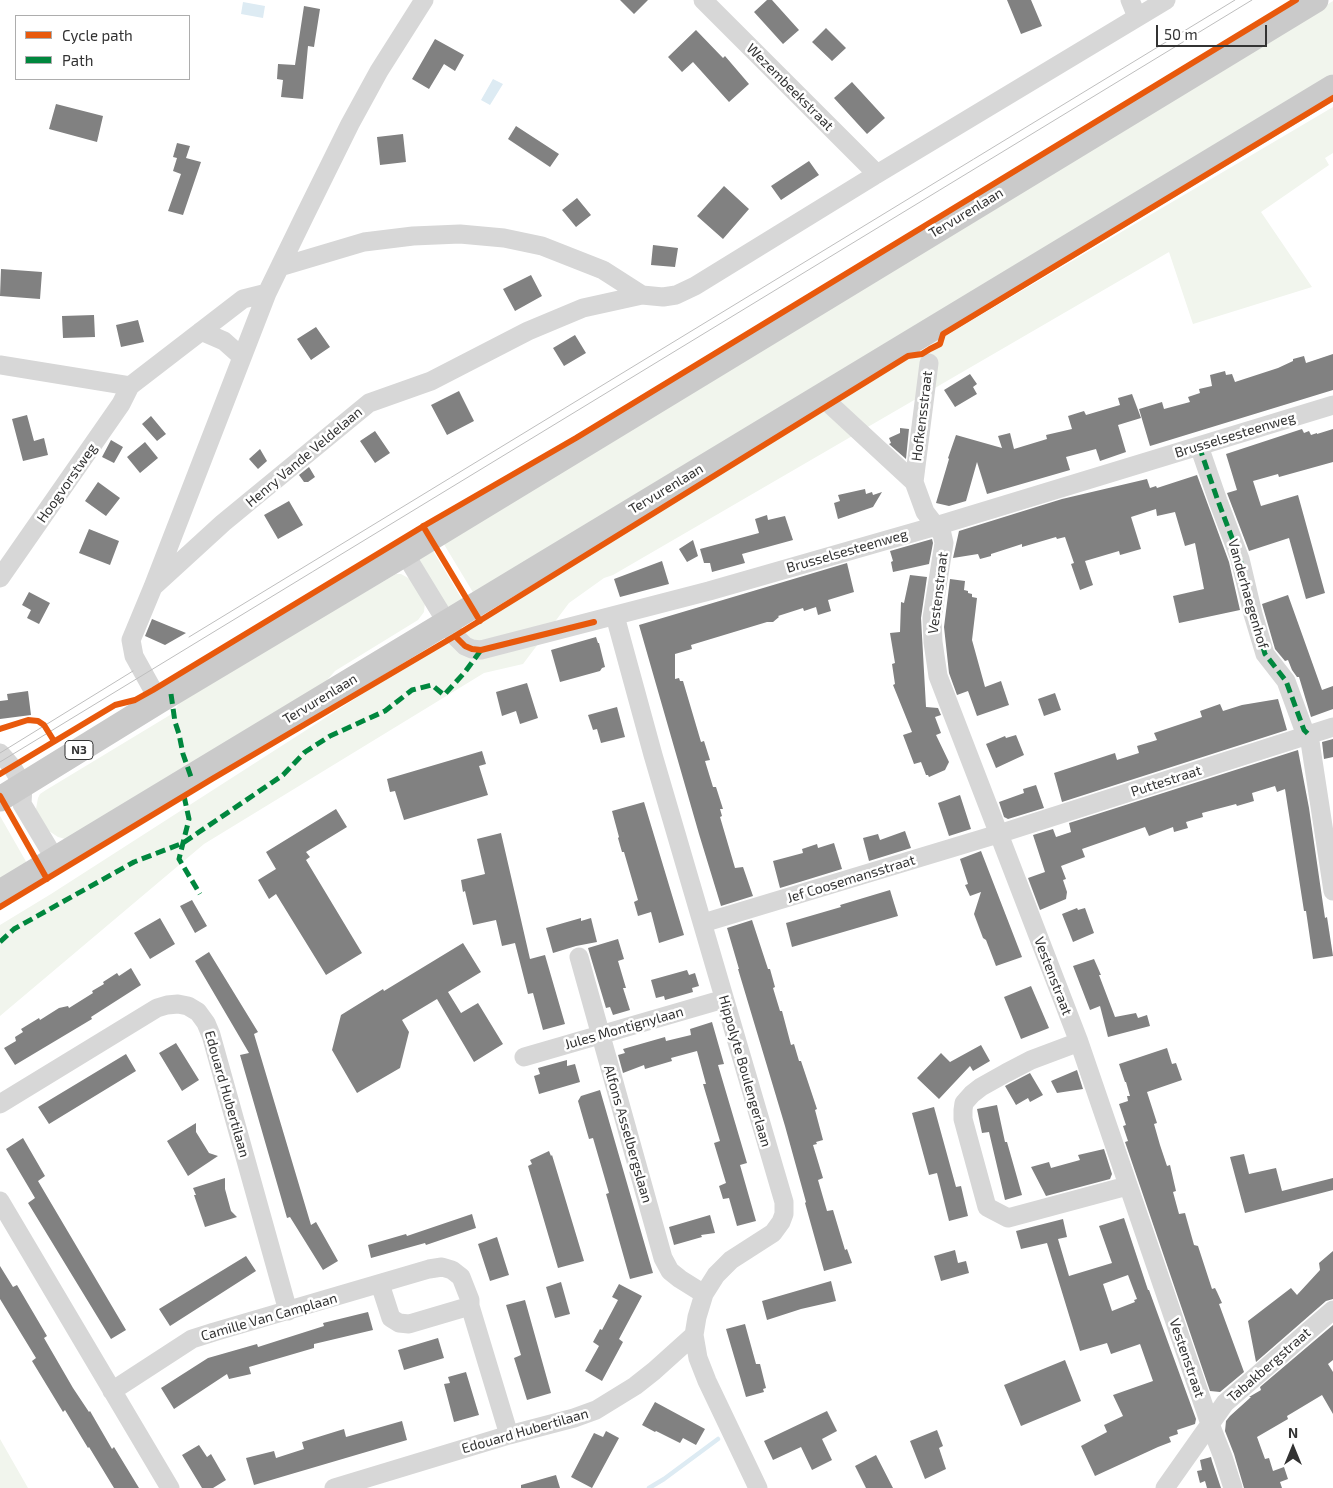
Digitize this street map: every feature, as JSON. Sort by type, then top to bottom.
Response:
[{"type":"main road","name":"Tervurenlaan","points":[[0,799],[1316,0]]},
{"type":"main road","name":"Tervurenlaan","points":[[0,892],[821,396],[1330,94]]},
{"type":"street","points":[[159,701],[134,656],[131,640],[267,294],[355,115],[379,71],[424,0]]},
{"type":"street","name":"Wezembeekstraat","points":[[703,0],[877,174]]},
{"type":"street","points":[[280,267],[364,242],[413,236],[460,234],[504,238],[542,246],[603,270],[642,295],[663,297],[676,295],[695,286],[877,174],[1133,9],[1166,0]]},
{"type":"street","name":"Hoogvorstweg","points":[[0,578],[121,404],[130,386],[243,299],[267,294]]},
{"type":"street","name":"Henry Vande Veldelaan","points":[[153,587],[223,523],[369,403],[431,381],[528,330],[583,308],[642,295]]},
{"type":"street","points":[[201,331],[224,341],[242,357]]},
{"type":"street","name":"Hofkensstraat","points":[[928,363],[914,482],[925,512],[936,526]]},
{"type":"street","points":[[0,366],[130,386]]},
{"type":"street","name":"Hofkensstraat","points":[[821,396],[914,482]]},
{"type":"street","name":"Brusselsesteenweg","points":[[405,554],[455,636],[465,646],[481,650],[709,591],[936,526],[1333,405]]},
{"type":"street","name":"Vanderhaegenhof","points":[[1199,446],[1240,558],[1253,614],[1265,654],[1286,681],[1304,730],[1309,735],[1333,886]]},
{"type":"street","name":"Vestenstraat","points":[[936,526],[942,534],[944,545],[932,618],[933,642],[944,692],[1079,1042],[1127,1186],[1233,1488]]},
{"type":"street","name":"Hippolyte Boulengerlaan","points":[[615,616],[651,747],[784,1202],[784,1214],[773,1233],[731,1260],[716,1275],[704,1294],[694,1335],[698,1358],[707,1381],[758,1488]]},
{"type":"street","name":"Puttestraat","points":[[998,834],[1333,728]]},
{"type":"street","points":[[0,753],[23,784],[22,804],[55,859]]},
{"type":"street","name":"Jef Coosemansstraat","points":[[703,923],[998,834]]},
{"type":"street","name":"Alfons Asselbergslaan","points":[[579,957],[664,1258],[670,1271],[704,1294]]},
{"type":"street","name":"Jules Montignylaan","points":[[524,1057],[724,999]]},
{"type":"street","name":"Edouard Hubertilaan","points":[[0,1104],[157,1008],[178,1004],[188,1006],[198,1012],[206,1023],[211,1036],[288,1311]]},
{"type":"street","points":[[1079,1042],[1031,1060],[1006,1073],[981,1087],[964,1103],[963,1119],[987,1207],[1008,1218],[1127,1186]]},
{"type":"street","points":[[0,1201],[170,1488]]},
{"type":"street","name":"Camille Van Camplaan","points":[[112,1391],[192,1339],[429,1269],[442,1267],[452,1270],[461,1277],[470,1300],[470,1306],[509,1435]]},
{"type":"street","points":[[380,1284],[390,1318],[399,1323],[408,1324],[470,1306]]},
{"type":"street","name":"Tabakbergstraat","points":[[1168,1487],[1225,1403],[1333,1310]]},
{"type":"street","name":"Edouard Hubertilaan","points":[[334,1488],[596,1410],[654,1372],[694,1335]]},
{"type":"shaded area","points":[[1333,1],[1333,74],[474,594],[442,541]]},
{"type":"shaded area","points":[[243,2],[265,6],[263,18],[241,14]]},
{"type":"shaded area","points":[[493,79],[503,84],[490,105],[481,100]]},
{"type":"shaded area","points":[[1333,107],[1333,153],[1325,158],[1329,165],[1261,212],[1312,287],[1193,324],[1169,252],[613,575],[604,578],[569,603],[523,664],[484,673],[204,844],[0,1016],[0,925],[378,684],[935,342]]},
{"type":"shaded area","points":[[432,549],[463,601],[449,607],[447,606],[420,561],[419,559]]},
{"type":"shaded area","points":[[396,574],[401,574],[410,579],[425,602],[424,612],[418,620],[335,671],[322,686],[65,839],[49,831],[37,814],[36,809],[40,794],[170,715],[181,700]]},
{"type":"shaded area","points":[[0,816],[28,865],[0,882]]},
{"type":"shaded area","points":[[0,1439],[28,1488],[0,1488]]},
{"type":"building","points":[[620,0],[648,0],[634,14]]},
{"type":"building","points":[[767,0],[772,0],[799,30],[783,44],[754,12]]},
{"type":"building","points":[[1007,0],[1031,0],[1042,26],[1021,34]]},
{"type":"building","points":[[304,6],[320,9],[314,47],[308,46],[303,99],[281,97],[283,80],[277,79],[278,64],[295,65]]},
{"type":"building","points":[[826,28],[846,48],[832,61],[812,42]]},
{"type":"building","points":[[696,30],[723,58],[725,56],[749,84],[729,102],[693,62],[682,72],[668,57]]},
{"type":"building","points":[[435,39],[464,55],[455,71],[444,64],[429,89],[412,79]]},
{"type":"building","points":[[852,82],[885,118],[867,134],[834,98]]},
{"type":"building","points":[[56,104],[103,116],[97,142],[49,129]]},
{"type":"building","points":[[516,126],[559,154],[550,167],[508,139]]},
{"type":"building","points":[[403,134],[406,162],[380,165],[377,137]]},
{"type":"building","points":[[177,143],[190,146],[186,158],[201,162],[183,215],[168,211],[181,174],[173,171],[177,158],[173,157]]},
{"type":"building","points":[[809,161],[819,175],[781,200],[771,186]]},
{"type":"building","points":[[724,186],[749,209],[723,239],[697,216]]},
{"type":"building","points":[[577,198],[591,215],[576,227],[562,210]]},
{"type":"building","points":[[653,245],[678,248],[675,267],[651,265]]},
{"type":"building","points":[[1,269],[42,272],[40,299],[0,296]]},
{"type":"building","points":[[531,275],[542,296],[515,311],[503,289]]},
{"type":"building","points":[[94,315],[95,337],[63,338],[62,316]]},
{"type":"building","points":[[138,320],[144,342],[121,347],[116,325]]},
{"type":"building","points":[[316,327],[330,347],[311,360],[297,339]]},
{"type":"building","points":[[575,335],[586,353],[564,366],[553,348]]},
{"type":"building","points":[[1333,354],[1333,390],[1150,446],[1139,409],[1162,402],[1164,409],[1190,402],[1188,397],[1200,393],[1199,389],[1212,386],[1210,375],[1225,371],[1226,375],[1232,374],[1235,382],[1278,368],[1293,361],[1293,359],[1304,356],[1306,363]]},
{"type":"building","points":[[970,374],[977,384],[973,387],[977,394],[955,407],[944,390]]},
{"type":"building","points":[[459,391],[474,421],[447,435],[431,405]]},
{"type":"building","points":[[1132,394],[1141,418],[1118,425],[1126,452],[1100,461],[1096,449],[1066,457],[1070,470],[987,494],[977,462],[966,501],[949,506],[936,503],[956,435],[1002,448],[998,436],[1010,433],[1014,449],[1047,439],[1046,435],[1072,429],[1068,416],[1084,411],[1086,415],[1120,405],[1118,398]]},
{"type":"building","points":[[27,415],[34,441],[44,438],[48,455],[23,461],[12,419]]},
{"type":"building","points":[[151,416],[166,434],[157,441],[142,424]]},
{"type":"building","points":[[900,428],[909,429],[906,459],[889,444],[891,443],[889,438],[900,433]]},
{"type":"building","points":[[1302,429],[1304,433],[1309,431],[1311,435],[1333,429],[1333,462],[1279,477],[1278,474],[1253,481],[1261,506],[1298,495],[1325,593],[1306,599],[1289,538],[1249,551],[1227,493],[1237,490],[1226,454]]},
{"type":"building","points":[[375,431],[390,453],[375,463],[360,441]]},
{"type":"building","points":[[111,440],[123,447],[114,463],[102,457]]},
{"type":"building","points":[[145,442],[158,458],[140,473],[127,457]]},
{"type":"building","points":[[260,449],[267,461],[258,469],[249,459]]},
{"type":"building","points":[[309,467],[315,477],[308,482],[304,482],[299,475]]},
{"type":"building","points":[[1197,475],[1229,562],[1240,610],[1179,623],[1173,596],[1204,589],[1195,543],[1185,546],[1175,512],[1157,516],[1156,509],[1131,517],[1141,549],[1120,555],[1119,551],[1085,561],[1093,585],[1080,590],[1071,564],[1074,563],[1065,537],[1057,539],[1056,537],[1022,547],[1022,544],[980,559],[978,554],[953,558],[959,531],[1062,499],[1147,479],[1150,488],[1156,486],[1157,488]]},
{"type":"building","points":[[98,482],[120,498],[106,516],[85,501]]},
{"type":"building","points":[[865,489],[866,494],[872,492],[873,495],[882,492],[873,507],[838,519],[834,503],[840,501],[838,495]]},
{"type":"building","points":[[289,501],[303,525],[278,539],[264,515]]},
{"type":"building","points":[[767,515],[768,520],[785,516],[793,540],[742,554],[745,563],[712,572],[710,563],[704,563],[700,549],[759,533],[755,519]]},
{"type":"building","points":[[89,529],[119,541],[110,565],[79,553]]},
{"type":"building","points":[[932,539],[929,564],[893,572],[891,562],[893,561],[890,551]]},
{"type":"building","points":[[693,540],[698,556],[687,562],[679,549]]},
{"type":"building","points":[[662,561],[669,584],[620,597],[614,579]]},
{"type":"building","points":[[847,563],[854,592],[828,600],[831,611],[818,615],[816,607],[804,611],[803,608],[778,616],[773,622],[767,622],[691,645],[692,649],[675,654],[675,679],[679,678],[680,681],[683,681],[701,742],[704,741],[710,760],[705,761],[713,787],[716,787],[723,809],[720,809],[722,816],[720,817],[735,868],[743,867],[753,896],[721,906],[639,625]]},
{"type":"building","points":[[910,575],[927,577],[921,618],[926,707],[938,708],[941,715],[935,717],[941,733],[936,735],[949,762],[945,770],[929,777],[926,775],[921,762],[914,764],[903,735],[912,732],[893,685],[895,684],[892,664],[895,663],[890,633],[900,632],[901,602],[904,603]]},
{"type":"building","points":[[950,579],[965,581],[964,590],[972,594],[972,597],[977,598],[972,640],[985,687],[1001,681],[1009,705],[977,716],[968,691],[957,695],[949,673],[944,627]]},
{"type":"building","points":[[29,592],[50,603],[39,624],[27,618],[31,610],[22,605]]},
{"type":"building","points":[[1288,595],[1322,690],[1333,686],[1333,709],[1311,717],[1299,677],[1292,670],[1288,660],[1285,661],[1275,649],[1262,604]]},
{"type":"building","points":[[152,619],[186,633],[165,645],[145,636]]},
{"type":"building","points":[[596,637],[605,667],[600,671],[560,682],[551,650]]},
{"type":"building","points":[[527,683],[538,718],[520,724],[516,711],[502,716],[496,692]]},
{"type":"building","points":[[28,691],[31,715],[0,719],[0,701],[8,700],[7,694]]},
{"type":"building","points":[[1055,693],[1061,710],[1044,716],[1038,699]]},
{"type":"building","points":[[1278,699],[1287,730],[1062,802],[1054,773],[1115,753],[1117,760],[1139,753],[1137,746],[1157,740],[1154,733],[1202,717],[1200,711],[1220,704],[1223,711],[1242,705]]},
{"type":"building","points":[[617,707],[625,737],[601,743],[597,729],[593,730],[588,715]]},
{"type":"building","points":[[1016,735],[1024,755],[996,768],[986,744],[1005,736],[1006,738]]},
{"type":"building","points":[[1333,739],[1333,757],[1324,759],[1322,742]]},
{"type":"building","points":[[1298,750],[1309,808],[1325,918],[1327,917],[1333,956],[1313,959],[1285,789],[1277,792],[1275,786],[1252,793],[1254,801],[1202,813],[1203,817],[1186,822],[1188,828],[1174,832],[1173,827],[1149,836],[1145,827],[1082,849],[1085,857],[1061,866],[1066,879],[1063,880],[1067,892],[1066,899],[1040,910],[1028,878],[1045,872],[1033,835],[1053,829],[1056,837],[1071,832],[1069,823]]},
{"type":"building","points":[[482,751],[486,764],[479,766],[488,795],[404,820],[395,791],[390,792],[387,779]]},
{"type":"building","points":[[1036,785],[1044,808],[1008,819],[1004,817],[999,802],[1024,793],[1023,789]]},
{"type":"building","points":[[960,795],[971,829],[949,836],[938,803]]},
{"type":"building","points":[[644,802],[684,935],[659,943],[651,912],[638,916],[634,902],[638,900],[624,852],[622,852],[612,811]]},
{"type":"building","points":[[336,809],[347,827],[306,852],[310,857],[306,860],[362,953],[326,975],[276,894],[269,899],[258,880],[276,869],[266,852]]},
{"type":"building","points":[[905,831],[911,848],[869,861],[863,838],[878,834],[880,840]]},
{"type":"building","points":[[501,833],[530,959],[545,955],[565,1024],[543,1030],[533,993],[528,994],[515,943],[502,946],[496,920],[473,925],[461,880],[485,874],[477,839]]},
{"type":"building","points":[[834,843],[842,869],[780,888],[773,861],[803,853],[802,849],[817,844],[818,848]]},
{"type":"building","points":[[981,851],[1022,957],[996,966],[974,914],[981,892],[970,896],[965,885],[968,884],[960,859]]},
{"type":"building","points":[[890,890],[898,916],[792,947],[786,923]]},
{"type":"building","points":[[192,900],[207,926],[195,933],[180,906]]},
{"type":"building","points":[[1077,908],[1078,910],[1085,908],[1094,933],[1073,942],[1062,914]]},
{"type":"building","points":[[160,918],[175,944],[150,959],[134,933]]},
{"type":"building","points":[[581,918],[581,921],[591,918],[597,942],[553,953],[546,928]]},
{"type":"building","points":[[752,920],[768,969],[770,969],[775,987],[773,988],[780,1011],[782,1011],[791,1045],[794,1044],[799,1061],[801,1061],[817,1109],[815,1110],[823,1140],[813,1145],[823,1178],[818,1180],[827,1211],[833,1210],[845,1250],[847,1249],[852,1263],[824,1271],[785,1126],[727,928]]},
{"type":"building","points":[[618,939],[624,959],[618,961],[626,988],[623,988],[630,1010],[613,1015],[610,1007],[606,1008],[588,948]]},
{"type":"building","points":[[463,943],[481,972],[448,992],[461,1013],[478,1003],[503,1044],[474,1062],[437,999],[402,1020],[409,1032],[400,1068],[357,1093],[332,1050],[341,1015]]},
{"type":"building","points":[[209,952],[258,1032],[254,1034],[311,1225],[316,1222],[338,1261],[323,1270],[290,1217],[287,1218],[240,1055],[249,1053],[195,961]]},
{"type":"building","points":[[1094,959],[1115,1017],[1136,1013],[1138,1018],[1147,1015],[1150,1026],[1108,1037],[1100,1006],[1090,1010],[1073,966]]},
{"type":"building","points":[[131,968],[141,985],[91,1017],[92,1019],[15,1065],[4,1048],[16,1041],[15,1037],[23,1032],[21,1029],[59,1008],[68,1006],[69,1008],[93,993],[92,991],[104,984],[103,982],[117,973],[119,976]]},
{"type":"building","points":[[687,970],[689,975],[695,973],[699,986],[692,988],[693,992],[665,1000],[664,996],[656,998],[651,980]]},
{"type":"building","points":[[1031,986],[1049,1028],[1021,1039],[1004,997]]},
{"type":"building","points":[[712,1022],[724,1064],[718,1065],[747,1163],[740,1165],[756,1221],[737,1226],[729,1198],[723,1199],[719,1186],[726,1183],[714,1143],[720,1141],[703,1084],[706,1084],[697,1051],[671,1058],[672,1061],[645,1069],[644,1065],[623,1073],[618,1055],[625,1053],[623,1049],[665,1037],[666,1041],[691,1035],[690,1029]]},
{"type":"building","points":[[176,1043],[199,1080],[182,1091],[159,1053]]},
{"type":"building","points":[[981,1045],[990,1061],[973,1071],[970,1066],[939,1099],[917,1078],[941,1053],[950,1062]]},
{"type":"building","points":[[1167,1048],[1172,1064],[1176,1063],[1182,1080],[1147,1092],[1157,1123],[1154,1124],[1167,1166],[1170,1165],[1176,1191],[1173,1192],[1179,1214],[1185,1213],[1194,1245],[1198,1246],[1212,1289],[1215,1288],[1222,1303],[1219,1304],[1244,1372],[1220,1392],[1210,1391],[1125,1142],[1128,1141],[1123,1126],[1126,1125],[1119,1104],[1128,1101],[1127,1096],[1130,1096],[1119,1064]]},
{"type":"building","points":[[126,1054],[136,1071],[49,1124],[38,1107]]},
{"type":"building","points":[[567,1060],[567,1066],[575,1064],[580,1082],[539,1094],[534,1076],[540,1074],[538,1068]]},
{"type":"building","points":[[1077,1070],[1083,1089],[1057,1093],[1051,1081]]},
{"type":"building","points":[[1030,1073],[1043,1095],[1030,1102],[1028,1098],[1016,1105],[1005,1086]]},
{"type":"building","points":[[600,1090],[653,1273],[630,1279],[606,1194],[609,1193],[593,1138],[589,1139],[578,1101],[581,1096]]},
{"type":"building","points":[[997,1105],[1005,1142],[1007,1142],[1022,1195],[1005,1200],[989,1132],[982,1133],[977,1109]]},
{"type":"building","points":[[934,1107],[956,1187],[961,1186],[968,1216],[949,1221],[937,1173],[929,1175],[912,1113]]},
{"type":"building","points":[[196,1123],[196,1132],[209,1153],[218,1156],[188,1176],[167,1141]]},
{"type":"building","points":[[23,1138],[45,1176],[38,1181],[126,1330],[111,1339],[28,1203],[35,1198],[6,1149]]},
{"type":"building","points":[[1104,1149],[1112,1174],[1110,1179],[1046,1196],[1031,1167],[1049,1162],[1051,1168],[1080,1160],[1078,1155]]},
{"type":"building","points":[[549,1151],[552,1155],[584,1261],[558,1268],[528,1166],[532,1164],[530,1160]]},
{"type":"building","points":[[1244,1154],[1249,1174],[1276,1168],[1282,1191],[1333,1178],[1333,1190],[1245,1213],[1230,1157]]},
{"type":"building","points":[[225,1178],[225,1189],[231,1211],[237,1217],[205,1227],[193,1188]]},
{"type":"building","points":[[472,1214],[476,1228],[426,1245],[425,1243],[371,1258],[368,1245],[406,1234],[407,1236]]},
{"type":"building","points":[[710,1215],[715,1233],[701,1235],[702,1237],[674,1245],[669,1227]]},
{"type":"building","points":[[1124,1218],[1148,1290],[1196,1419],[1195,1424],[1177,1430],[1178,1434],[1169,1437],[1171,1442],[1095,1476],[1081,1446],[1107,1432],[1104,1425],[1123,1416],[1113,1395],[1153,1381],[1140,1344],[1111,1354],[1107,1343],[1080,1351],[1047,1243],[1021,1249],[1016,1231],[1063,1219],[1067,1237],[1058,1239],[1069,1276],[1112,1263],[1099,1226]],"holes":[[[1128,1275],[1137,1299],[1134,1300],[1135,1302],[1112,1311],[1103,1284]]]},
{"type":"building","points":[[497,1237],[509,1275],[490,1281],[478,1244]]},
{"type":"building","points":[[955,1250],[958,1263],[966,1261],[969,1273],[941,1281],[934,1256]]},
{"type":"building","points":[[1333,1251],[1333,1299],[1326,1301],[1256,1362],[1248,1321],[1291,1288],[1297,1295],[1320,1270],[1319,1263]]},
{"type":"building","points":[[246,1256],[256,1271],[170,1326],[159,1309]]},
{"type":"building","points":[[0,1266],[13,1287],[17,1285],[47,1336],[44,1338],[73,1388],[90,1411],[112,1449],[114,1447],[139,1488],[114,1488],[65,1410],[63,1412],[32,1361],[36,1358],[0,1299]]},
{"type":"building","points":[[831,1281],[836,1301],[801,1309],[767,1320],[762,1301]]},
{"type":"building","points":[[561,1282],[570,1314],[555,1318],[546,1287]]},
{"type":"building","points":[[619,1284],[642,1296],[619,1339],[623,1342],[602,1381],[585,1371],[599,1346],[593,1342],[600,1329],[602,1330],[618,1300],[612,1297]]},
{"type":"building","points":[[525,1300],[551,1393],[527,1400],[514,1358],[521,1355],[506,1305]]},
{"type":"building","points":[[368,1312],[373,1330],[314,1344],[314,1348],[249,1367],[251,1374],[229,1379],[227,1374],[174,1409],[161,1388],[208,1358],[257,1344],[258,1347],[324,1326],[323,1323]]},
{"type":"building","points":[[745,1324],[756,1364],[760,1364],[766,1388],[763,1389],[764,1392],[746,1397],[726,1329]]},
{"type":"building","points":[[1333,1325],[1333,1360],[1328,1364],[1333,1372],[1333,1414],[1322,1395],[1287,1416],[1288,1419],[1257,1437],[1265,1459],[1269,1458],[1273,1471],[1284,1467],[1288,1479],[1280,1482],[1282,1488],[1244,1488],[1225,1431],[1226,1421],[1251,1397],[1249,1397],[1261,1390],[1260,1387]]},
{"type":"building","points":[[438,1338],[444,1358],[404,1370],[398,1350]]},
{"type":"building","points":[[1065,1360],[1081,1401],[1021,1426],[1004,1385]]},
{"type":"building","points":[[466,1372],[479,1415],[454,1422],[444,1384],[450,1383],[448,1377]]},
{"type":"building","points":[[655,1402],[705,1429],[696,1445],[683,1438],[680,1443],[642,1425]]},
{"type":"building","points":[[827,1411],[837,1431],[822,1439],[832,1460],[812,1470],[801,1447],[773,1460],[764,1441]]},
{"type":"building","points":[[402,1421],[407,1440],[254,1485],[246,1458],[274,1451],[276,1458],[304,1449],[302,1442],[344,1429],[346,1437]]},
{"type":"building","points":[[937,1430],[943,1446],[939,1448],[946,1469],[925,1479],[910,1441]]},
{"type":"building","points":[[606,1431],[619,1438],[592,1488],[571,1477],[594,1433],[603,1437]]},
{"type":"building","points":[[199,1445],[207,1457],[211,1454],[226,1480],[213,1488],[202,1488],[182,1455]]},
{"type":"building","points":[[876,1455],[893,1488],[866,1488],[855,1466]]},
{"type":"building","points":[[1211,1457],[1221,1488],[1207,1488],[1205,1481],[1200,1483],[1197,1471],[1202,1470],[1200,1460]]},
{"type":"building","points":[[556,1475],[560,1488],[521,1488],[521,1485]]},
{"type":"waterway","points":[[649,1488],[718,1439]]},
{"type":"tram line","points":[[189,637],[1235,0]]},
{"type":"tram line","points":[[0,762],[1252,0]]},
{"type":"tram line","points":[[0,753],[133,671]]},
{"type":"marked path","points":[[1199,446],[1240,559],[1265,654],[1286,681],[1304,730],[1309,735]]},
{"type":"marked path","points":[[0,942],[14,929],[134,862],[183,843],[283,775],[305,752],[330,736],[385,711],[412,690],[432,685],[444,695],[465,672],[481,650]]},
{"type":"marked path","points":[[171,694],[175,722],[191,777]]},
{"type":"marked path","points":[[184,796],[189,819],[179,859],[200,894]]},
{"type":"cycle path","points":[[0,774],[115,705],[135,700],[153,690],[427,524],[576,438],[1296,0]]},
{"type":"cycle path","points":[[0,907],[455,636],[908,356],[922,354],[940,344],[943,334],[1333,98]]},
{"type":"cycle path","points":[[423,526],[480,621]]},
{"type":"cycle path","points":[[455,636],[465,646],[481,650],[594,622]]},
{"type":"cycle path","points":[[0,729],[28,720],[38,721],[44,725],[54,741]]},
{"type":"cycle path","points":[[0,796],[47,879]]}]
